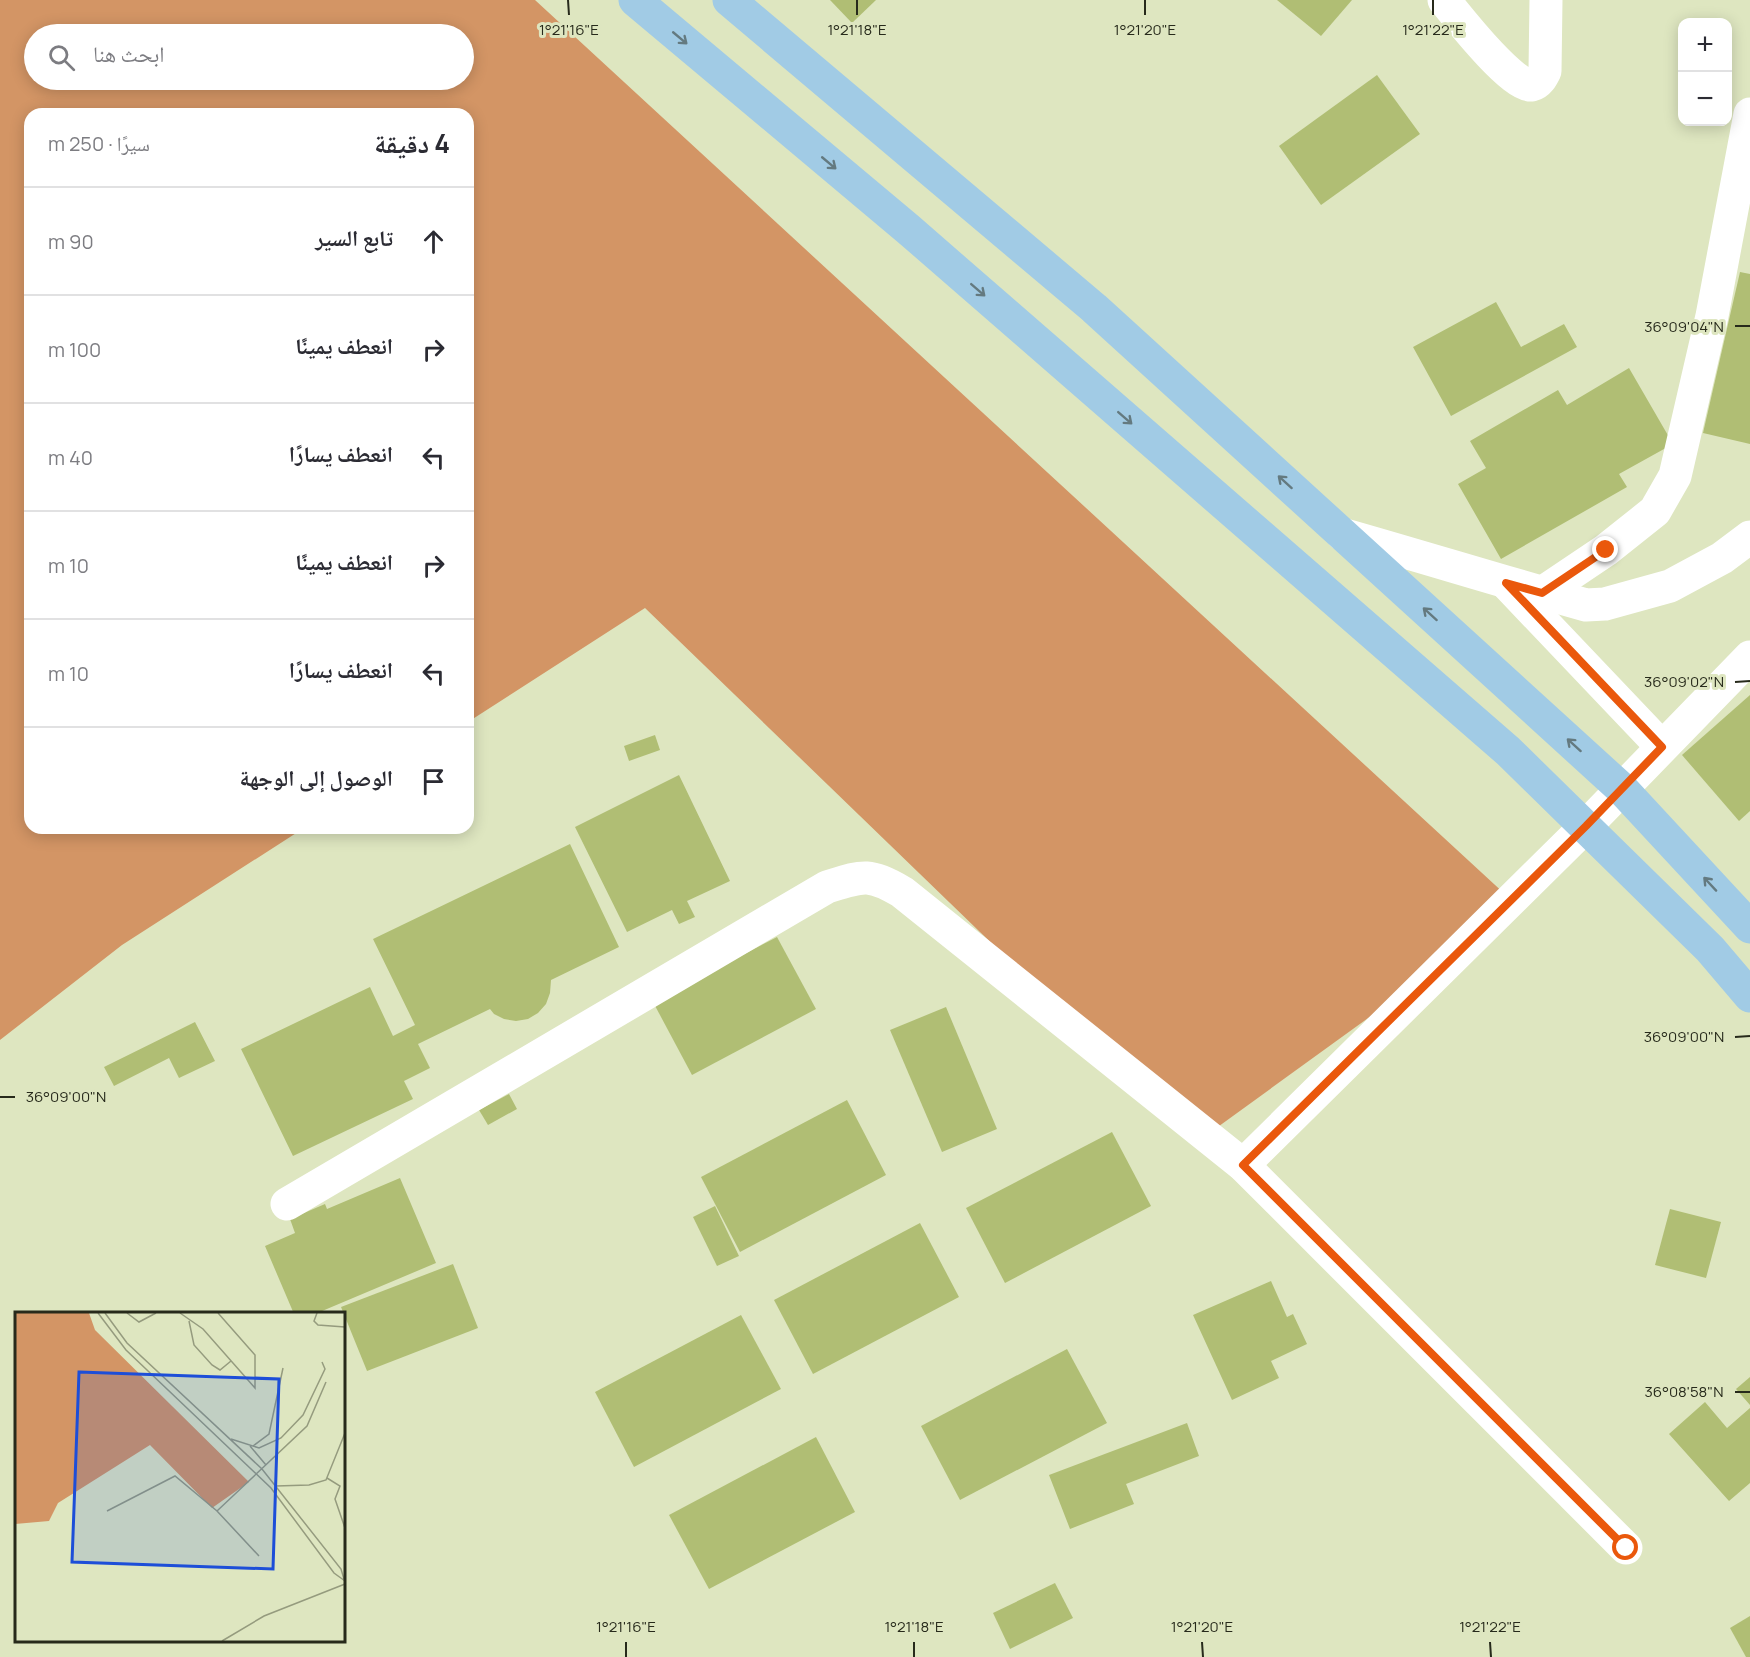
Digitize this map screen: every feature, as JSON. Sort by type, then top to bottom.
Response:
[{"type":"main road","points":[[635,0],[934,252],[1508,751],[1710,949],[1750,996]]},
{"type":"main road","points":[[729,0],[1094,308],[1622,789],[1750,927]]},
{"type":"street","points":[[1444,0],[1477,40],[1514,78],[1532,85],[1539,81],[1545,72],[1546,0]]},
{"type":"street","points":[[1542,593],[1606,550],[1655,511],[1675,476],[1712,316],[1750,114]]},
{"type":"street","points":[[1342,534],[1439,561],[1506,583],[1593,606],[1670,586],[1722,558],[1750,537]]},
{"type":"street","points":[[1506,583],[1662,747]]},
{"type":"street","points":[[1243,1165],[1586,826],[1750,657]]},
{"type":"street","points":[[287,1204],[827,887],[853,878],[868,877],[883,880],[902,892],[1243,1165],[1626,1548]]},
{"type":"shaded area","points":[[0,0],[535,0],[1520,908],[1197,1142],[645,608],[474,718],[474,108],[24,108],[24,834],[295,834],[122,945],[0,1040]]},
{"type":"building","points":[[830,0],[876,0],[852,23]]},
{"type":"building","points":[[1277,0],[1352,0],[1321,36]]},
{"type":"building","points":[[1377,75],[1420,134],[1321,205],[1279,146]]},
{"type":"building","points":[[1740,272],[1750,274],[1750,444],[1703,433]]},
{"type":"building","points":[[1496,302],[1521,347],[1564,324],[1577,347],[1451,416],[1413,347]]},
{"type":"building","points":[[1629,368],[1673,444],[1619,474],[1627,487],[1501,559],[1458,484],[1486,468],[1470,441],[1558,390],[1567,405]]},
{"type":"building","points":[[1750,695],[1750,811],[1739,821],[1682,755]]},
{"type":"building","points":[[655,735],[660,750],[629,761],[624,746]]},
{"type":"building","points":[[679,775],[730,881],[687,901],[695,917],[679,924],[672,910],[627,932],[575,827]]},
{"type":"building","points":[[570,844],[619,947],[551,980],[546,1004],[528,1019],[516,1021],[504,1019],[490,1009],[418,1044],[430,1068],[404,1081],[413,1099],[293,1156],[241,1049],[370,987],[393,1036],[415,1025],[373,939]]},
{"type":"building","points":[[777,937],[816,1009],[692,1075],[653,1002]]},
{"type":"building","points":[[946,1007],[997,1129],[942,1152],[890,1030]]},
{"type":"building","points":[[195,1022],[215,1061],[179,1078],[169,1058],[114,1086],[104,1067]]},
{"type":"building","points":[[509,1094],[517,1109],[488,1125],[479,1110]]},
{"type":"building","points":[[847,1100],[886,1175],[740,1252],[701,1177]]},
{"type":"building","points":[[1112,1132],[1151,1206],[1005,1283],[966,1208]]},
{"type":"building","points":[[400,1178],[436,1263],[320,1312],[293,1312],[265,1246],[295,1233],[290,1219],[325,1204],[327,1209]]},
{"type":"building","points":[[715,1206],[739,1256],[717,1266],[693,1217]]},
{"type":"building","points":[[1670,1209],[1721,1222],[1706,1278],[1655,1265]]},
{"type":"building","points":[[920,1223],[959,1297],[813,1374],[774,1300]]},
{"type":"building","points":[[453,1264],[478,1328],[367,1371],[345,1312],[341,1307]]},
{"type":"building","points":[[1271,1281],[1287,1317],[1293,1314],[1307,1344],[1271,1361],[1279,1378],[1232,1400],[1193,1315]]},
{"type":"building","points":[[741,1315],[781,1389],[634,1467],[595,1392]]},
{"type":"building","points":[[1067,1349],[1107,1423],[960,1500],[921,1426]]},
{"type":"building","points":[[1750,1377],[1750,1405],[1736,1389]]},
{"type":"building","points":[[1705,1402],[1727,1428],[1750,1408],[1750,1483],[1729,1501],[1669,1434]]},
{"type":"building","points":[[1187,1423],[1199,1456],[1126,1484],[1134,1504],[1070,1529],[1049,1475]]},
{"type":"building","points":[[816,1437],[855,1512],[709,1589],[669,1515]]},
{"type":"building","points":[[1055,1583],[1073,1618],[1010,1649],[993,1613]]},
{"type":"building","points":[[1750,1616],[1750,1657],[1746,1657],[1730,1628]]},
{"type":"route","points":[[1606,550],[1542,593],[1506,583],[1662,747],[1586,826],[1243,1165],[1626,1548]]}]
